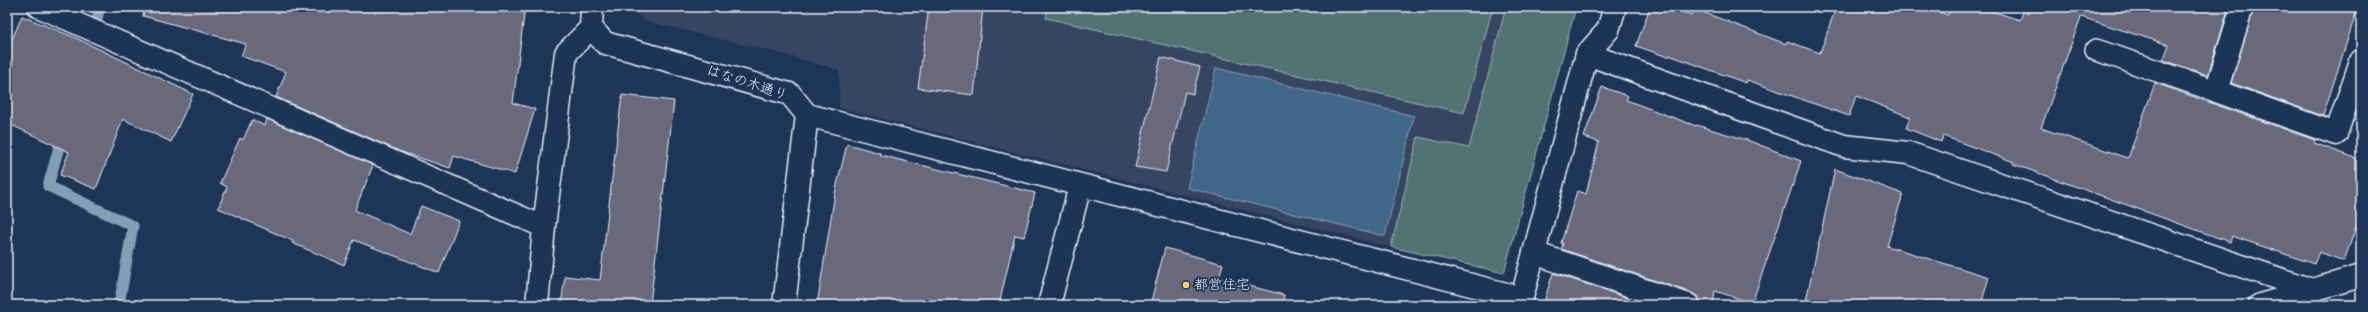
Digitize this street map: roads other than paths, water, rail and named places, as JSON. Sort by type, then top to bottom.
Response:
[{"type":"street","points":[[784,305],[807,115],[1521,301],[1588,54],[1608,30],[1615,7]]},
{"type":"street","points":[[2242,7],[2216,91],[2336,134],[2361,61]]},
{"type":"street","points":[[537,305],[544,226],[566,53],[591,18]]},
{"type":"street","name":"はなの木通り","points":[[591,18],[606,43],[790,94],[807,115]]},
{"type":"street","points":[[1588,54],[1844,146],[1908,153],[2312,290]]},
{"type":"street","points":[[1049,305],[1080,186]]},
{"type":"street","points":[[1534,253],[1688,305]]},
{"type":"street","points":[[2260,305],[2361,276]]},
{"type":"lane","points":[[39,7],[544,226]]},
{"type":"lane","points":[[2096,50],[2216,91]]},
{"type":"waterway","points":[[97,19],[100,7]]},
{"type":"waterway","points":[[63,133],[48,186],[133,226],[119,305]]},
{"type":"place","name":"都営住宅","points":[[1186,285]]}]
